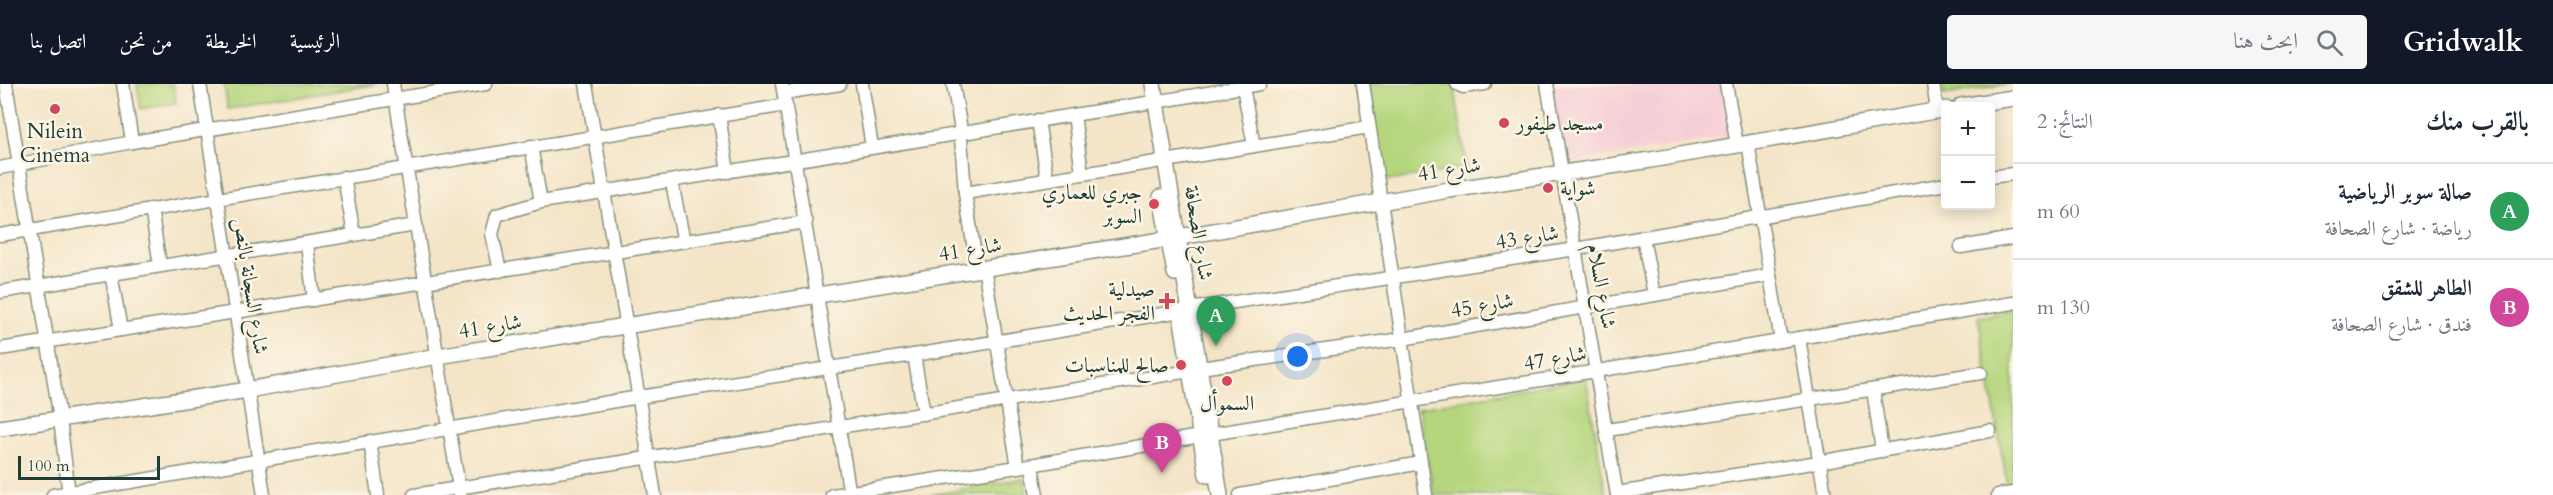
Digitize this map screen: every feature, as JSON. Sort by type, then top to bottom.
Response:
[{"type":"main road","name":"شارع الصحافة","points":[[1143,84],[1151,102],[1206,435],[1220,495]]},
{"type":"main road","name":"شارع الصحافة","points":[[1151,102],[1153,84]]},
{"type":"main road","points":[[1988,102],[2013,98]]},
{"type":"main road","name":"شارع 41","points":[[0,428],[248,390],[438,356],[1174,238],[1380,201],[1743,144],[1941,110]]},
{"type":"main road","name":"شارع الصحافة","points":[[1206,435],[1210,495]]},
{"type":"street","points":[[123,84],[132,142]]},
{"type":"street","name":"شارع السجانة بالنص","points":[[200,84],[264,495]]},
{"type":"street","points":[[393,84],[460,491]]},
{"type":"street","points":[[0,168],[132,142],[486,84]]},
{"type":"street","points":[[586,84],[656,495]]},
{"type":"street","points":[[0,235],[719,115],[784,94],[840,84]]},
{"type":"street","points":[[862,84],[872,147]]},
{"type":"street","points":[[953,84],[961,132],[965,192],[997,340],[1018,467]]},
{"type":"street","points":[[500,271],[492,234],[497,216],[542,202],[672,183],[961,132],[1260,84]]},
{"type":"street","points":[[1363,84],[1426,495]]},
{"type":"street","points":[[1457,84],[1463,87],[1485,84]]},
{"type":"street","name":"شارع السلام","points":[[1547,84],[1617,494]]},
{"type":"street","points":[[1726,84],[1760,218],[1781,341]]},
{"type":"street","points":[[1933,84],[1941,110]]},
{"type":"street","points":[[4,87],[19,165],[60,419],[69,494]]},
{"type":"street","points":[[1243,87],[1254,146]]},
{"type":"street","points":[[784,94],[850,494]]},
{"type":"street","points":[[1074,114],[1082,173]]},
{"type":"street","points":[[719,115],[728,172]]},
{"type":"street","points":[[1038,120],[1047,178]]},
{"type":"street","points":[[965,192],[1369,128]]},
{"type":"street","points":[[531,146],[542,202]]},
{"type":"street","points":[[1995,176],[2013,174]]},
{"type":"street","points":[[344,177],[354,235]]},
{"type":"street","points":[[672,183],[684,242]]},
{"type":"street","name":"شارع 43","points":[[53,495],[639,397],[1576,249],[1941,185]]},
{"type":"street","points":[[151,209],[160,266]]},
{"type":"street","points":[[0,349],[806,222]]},
{"type":"street","points":[[0,292],[416,225]]},
{"type":"street","points":[[1643,237],[1654,295]]},
{"type":"street","points":[[1961,247],[2013,238]]},
{"type":"street","points":[[307,244],[314,300]]},
{"type":"street","points":[[111,273],[121,330]]},
{"type":"street","name":"شارع 45","points":[[414,495],[460,491],[649,456],[1007,401],[1195,369],[1402,339],[1770,275]]},
{"type":"street","name":"شارع 47","points":[[832,495],[1032,465],[2013,303]]},
{"type":"street","points":[[1798,338],[1825,495]]},
{"type":"street","points":[[914,355],[924,414]]},
{"type":"street","points":[[1607,430],[1982,373]]},
{"type":"street","points":[[1873,390],[1882,451]]},
{"type":"street","points":[[1617,494],[1819,462],[1990,431]]},
{"type":"street","points":[[370,441],[378,495]]},
{"type":"street","points":[[1240,495],[1301,490],[1421,463]]},
{"type":"street","points":[[1032,465],[1037,495]]},
{"type":"street","points":[[1998,495],[2013,493]]},
{"type":"shaded area","points":[[1550,84],[1722,84],[1731,136],[1563,165]]},
{"type":"green space","points":[[137,84],[173,84],[176,103],[141,109]]},
{"type":"green space","points":[[224,84],[377,84],[228,109]]},
{"type":"green space","points":[[1368,84],[1454,84],[1467,168],[1383,182]]},
{"type":"green space","points":[[1943,84],[2008,84],[1944,95]]},
{"type":"green space","points":[[2013,310],[2013,483],[2007,484],[1978,317]]},
{"type":"green space","points":[[1586,378],[1606,495],[1434,495],[1418,408]]},
{"type":"green space","points":[[1024,478],[1027,495],[931,495]]},
{"type":"place","name":"Nilein Cinema","points":[[55,109]]},
{"type":"place","name":"مسجد طيفور","points":[[1504,123]]},
{"type":"place","name":"شواية","points":[[1548,188]]},
{"type":"place","name":"جبري للعماري السوبر","points":[[1154,204]]},
{"type":"place","name":"صيدلية الفجر الحديث","points":[[1167,301]]},
{"type":"place","name":"صالة سوبر الرياضية","points":[[1216,346]]},
{"type":"place","name":"صالح للمناسبات","points":[[1181,365]]},
{"type":"place","name":"السموأل","points":[[1227,381]]},
{"type":"place","name":"الطاهر للشقق","points":[[1162,473]]}]
